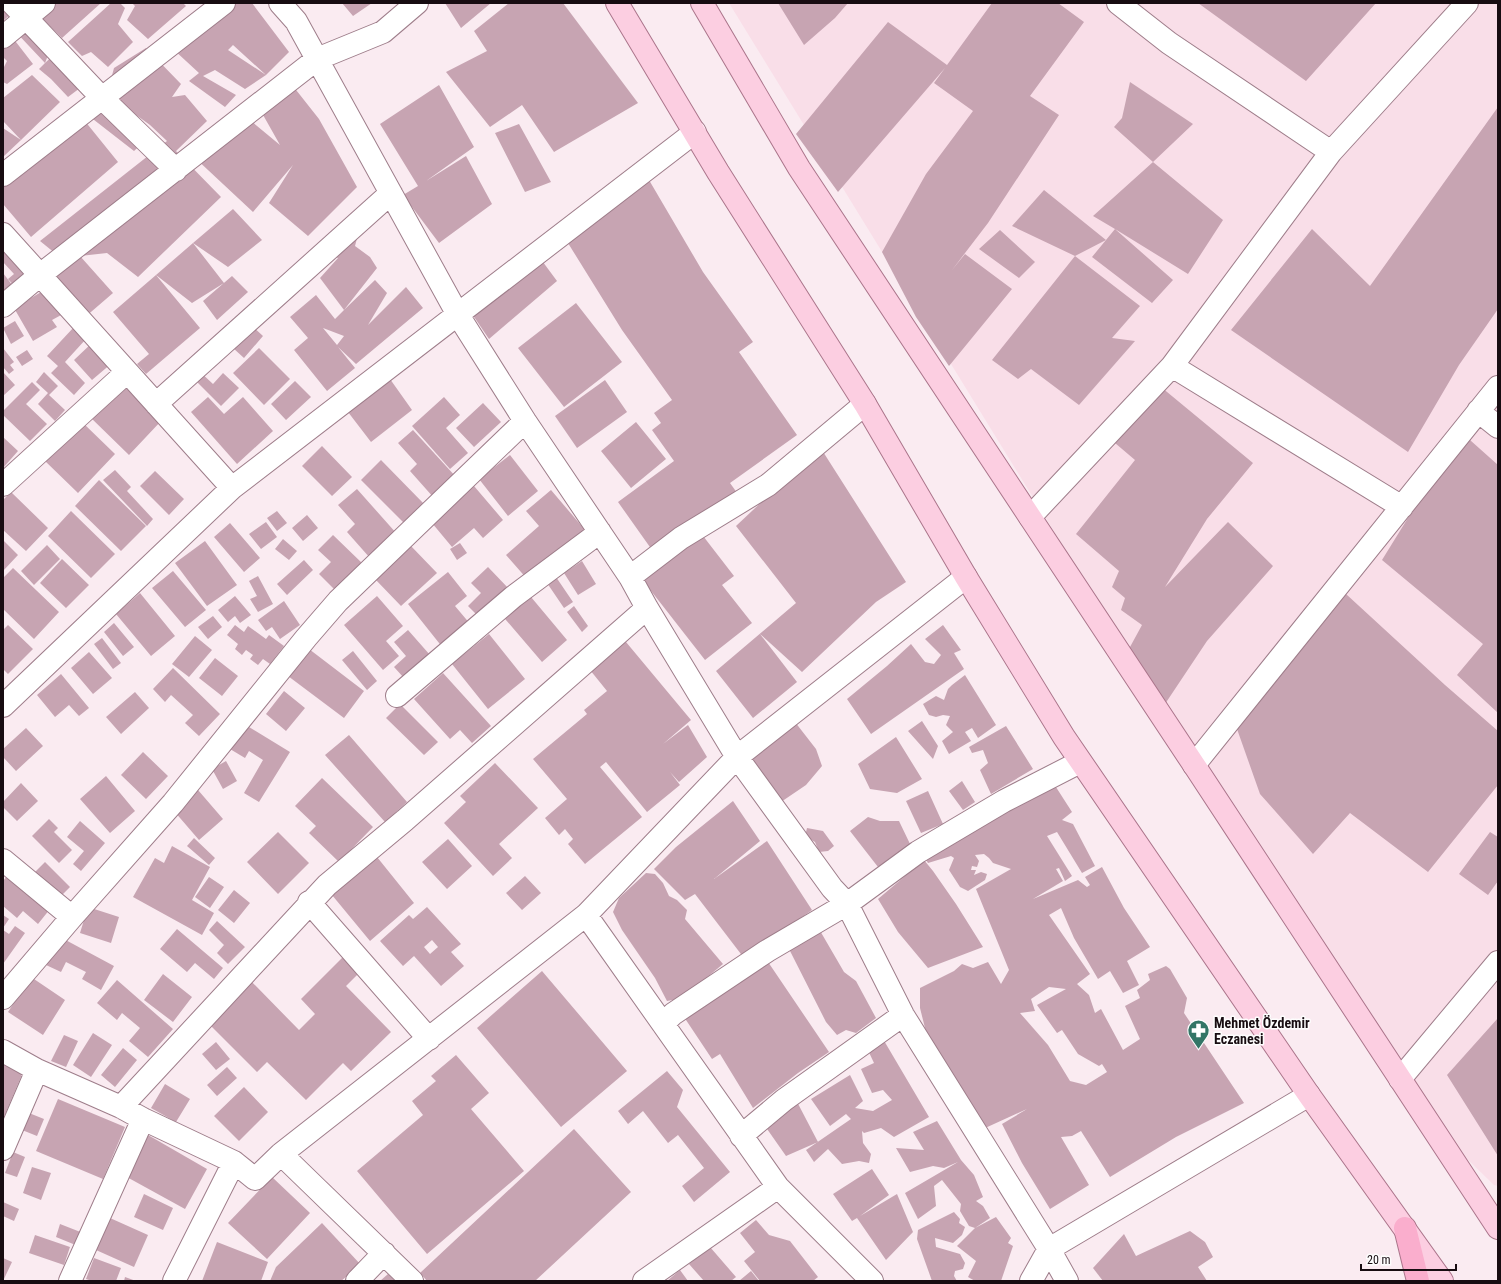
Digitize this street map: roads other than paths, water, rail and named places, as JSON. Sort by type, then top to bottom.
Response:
[{"type":"highway","points":[[1405,1228],[1418,1281]]},
{"type":"main road","points":[[617,3],[695,132],[865,404],[966,577],[1080,762],[1309,1095],[1442,1281]]},
{"type":"main road","points":[[702,3],[800,168],[1498,1228]]},
{"type":"main road","points":[[1468,1182],[1498,1197]]},
{"type":"street","points":[[3,37],[19,10],[44,3]]},
{"type":"street","points":[[3,175],[224,3]]},
{"type":"street","points":[[280,3],[296,21],[318,59],[458,315],[525,421],[630,577],[647,608],[737,757],[832,888],[847,904],[902,1015],[1049,1249],[1067,1281]]},
{"type":"street","points":[[3,306],[40,275],[318,59],[383,32],[417,3]]},
{"type":"street","points":[[1118,3],[1169,43],[1331,152]]},
{"type":"street","points":[[1030,517],[1172,366],[1331,152],[1467,3]]},
{"type":"street","points":[[19,10],[102,98],[176,170]]},
{"type":"street","points":[[3,706],[232,488],[695,132]]},
{"type":"street","points":[[156,404],[391,192]]},
{"type":"street","points":[[3,234],[232,488]]},
{"type":"street","points":[[1172,366],[1402,507]]},
{"type":"street","points":[[3,485],[127,372]]},
{"type":"street","points":[[1194,765],[1498,387]]},
{"type":"street","points":[[630,577],[681,538],[768,485],[865,404]]},
{"type":"street","points":[[1478,411],[1498,427]]},
{"type":"street","points":[[3,998],[72,917],[173,803],[306,638],[338,601],[525,421]]},
{"type":"street","points":[[397,696],[513,597],[600,532]]},
{"type":"street","points":[[3,1051],[37,1070],[121,1107],[234,1162],[255,1179],[281,1154],[586,915],[737,757],[966,577]]},
{"type":"street","points":[[121,1107],[327,884],[405,820],[647,608]]},
{"type":"street","points":[[663,1024],[673,1014],[767,951],[847,904],[918,852],[1004,800],[1080,762]]},
{"type":"street","points":[[3,860],[72,917]]},
{"type":"street","points":[[309,902],[429,1039]]},
{"type":"street","points":[[586,915],[778,1187],[872,1281]]},
{"type":"street","points":[[1400,1078],[1498,962]]},
{"type":"street","points":[[741,1136],[784,1100],[902,1015]]},
{"type":"street","points":[[3,1149],[37,1070]]},
{"type":"street","points":[[1031,1281],[1049,1249],[1309,1095]]},
{"type":"street","points":[[70,1281],[143,1119]]},
{"type":"street","points":[[281,1154],[412,1281]]},
{"type":"street","points":[[174,1281],[234,1162]]},
{"type":"street","points":[[644,1281],[778,1187]]},
{"type":"street","points":[[357,1281],[384,1253]]},
{"type":"place","name":"Mehmet Özdemir Eczanesi","points":[[1199,1050]]}]
